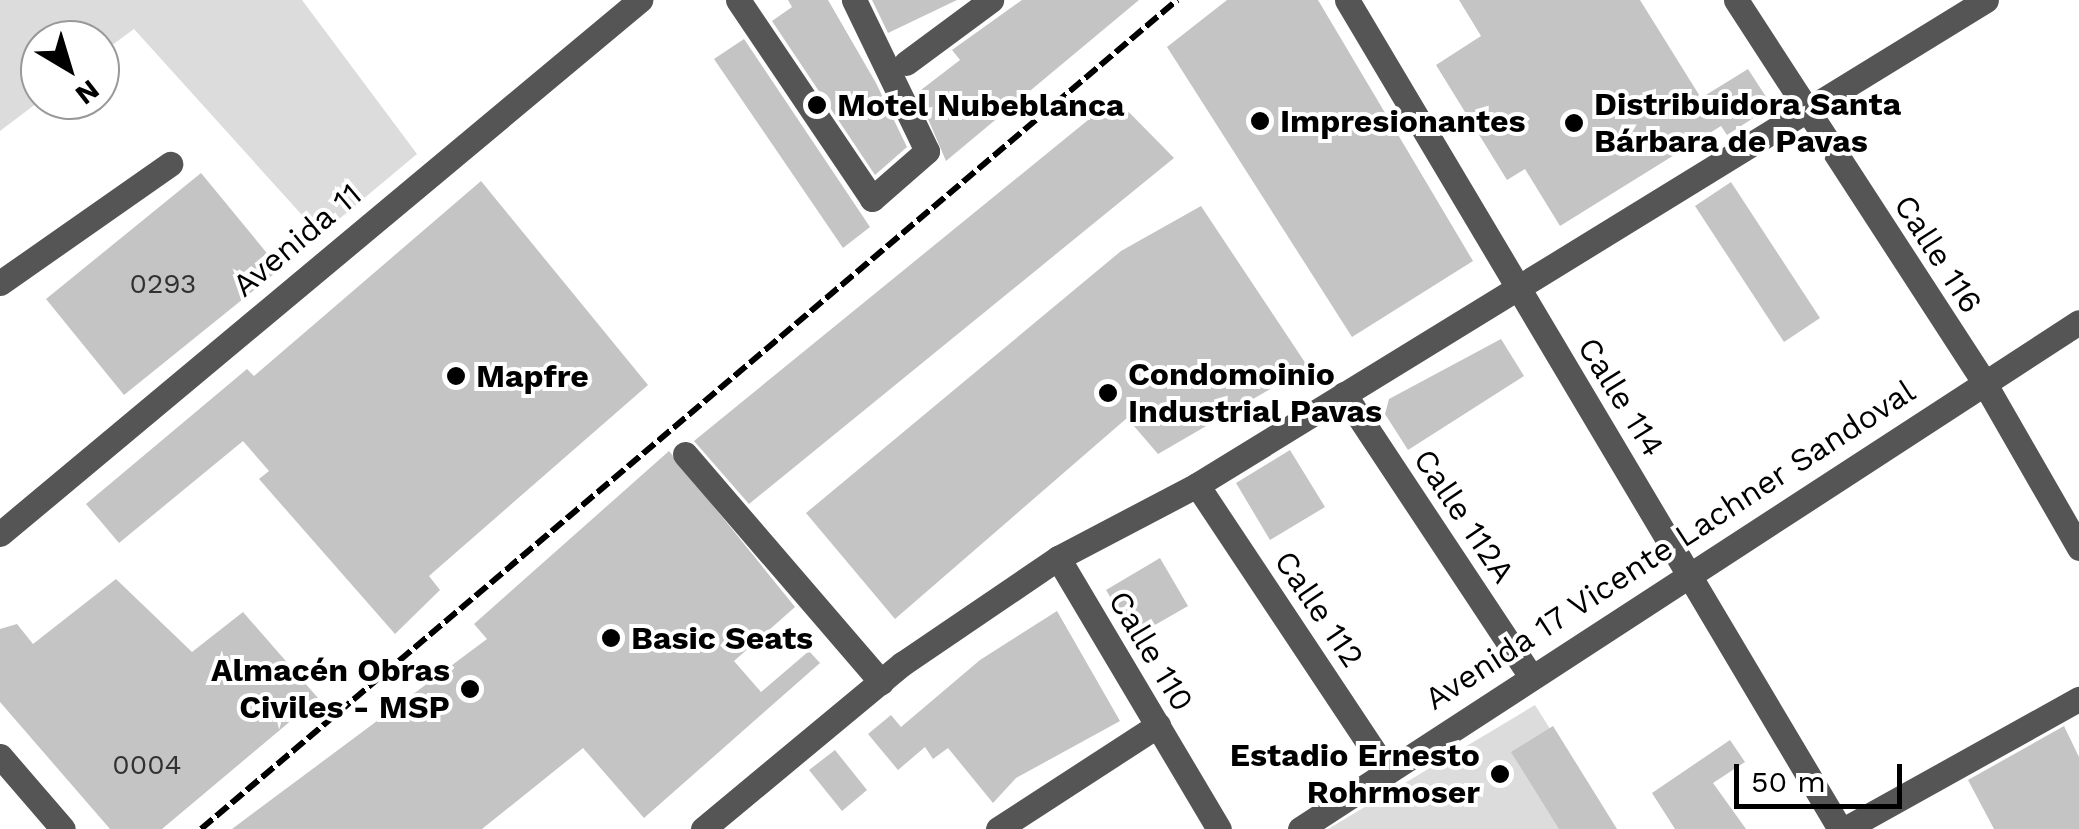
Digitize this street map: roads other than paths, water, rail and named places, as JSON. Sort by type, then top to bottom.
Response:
[{"type":"street","name":"Avenida 11","points":[[0,534],[640,0]]},
{"type":"street","points":[[738,0],[872,199],[928,151],[854,0]]},
{"type":"street","points":[[906,63],[991,0]]},
{"type":"street","name":"Calle 116","points":[[1736,0],[1982,379],[2079,548]]},
{"type":"street","points":[[703,829],[880,682],[1058,558],[1197,484],[1986,0]]},
{"type":"street","name":"Calle 114","points":[[1355,3],[1516,288],[1843,829]]},
{"type":"street","points":[[0,284],[170,164]]},
{"type":"street","name":"Avenida 17 Vicente Lachner Sandoval","points":[[1300,829],[1982,379],[2079,322]]},
{"type":"street","name":"Calle 112A","points":[[1344,394],[1530,674]]},
{"type":"street","points":[[685,454],[880,682]]},
{"type":"street","name":"Calle 112","points":[[1197,484],[1386,770]]},
{"type":"street","name":"Calle 110","points":[[1058,558],[1219,829]]},
{"type":"street","points":[[1843,829],[2079,700]]},
{"type":"street","points":[[998,829],[1158,725]]},
{"type":"street","points":[[0,756],[63,829]]},
{"type":"railway","points":[[201,829],[1177,0]]},
{"type":"place","name":"Motel Nubeblanca","points":[[817,105]]},
{"type":"place","name":"Impresionantes","points":[[1260,121]]},
{"type":"place","name":"Distribuidora Santa Bárbara de Pavas","points":[[1574,123]]},
{"type":"place","name":"Mapfre","points":[[456,376]]},
{"type":"place","name":"Condomoinio Industrial Pavas","points":[[1108,393]]},
{"type":"place","name":"Basic Seats","points":[[611,638]]},
{"type":"place","name":"Almacén Obras Civiles - MSP","points":[[470,689]]},
{"type":"place","name":"Estadio Ernesto Rohrmoser","points":[[1500,774]]}]
